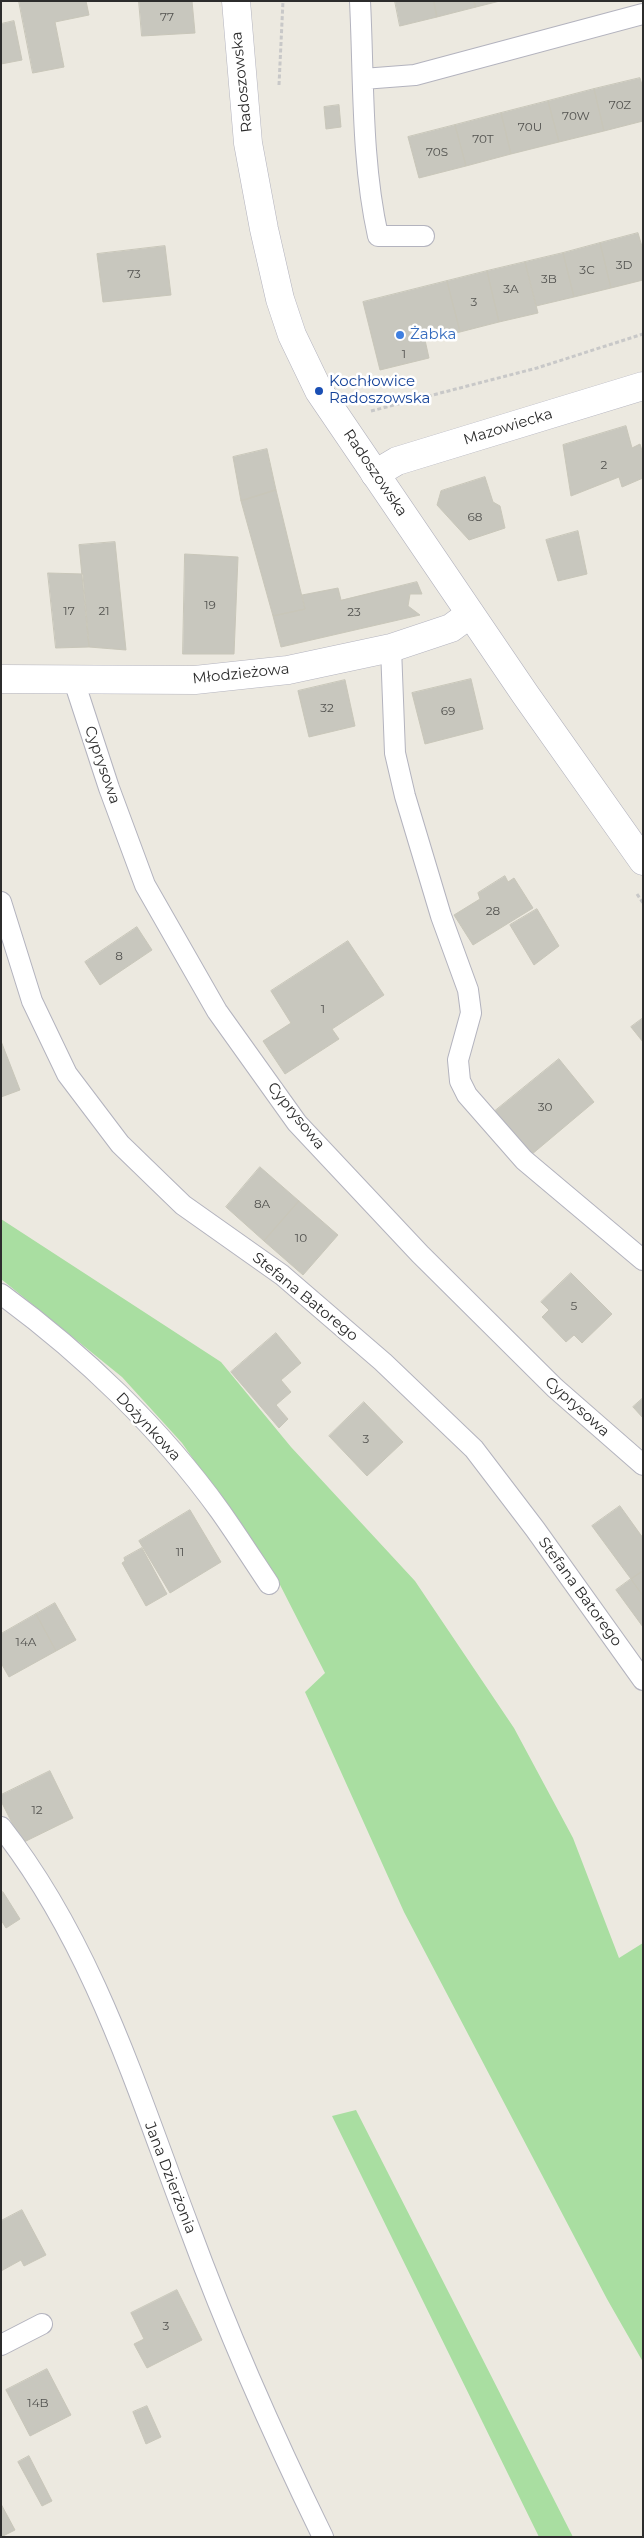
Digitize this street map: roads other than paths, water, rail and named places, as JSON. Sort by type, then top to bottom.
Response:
[{"type":"street","name":"Radoszowska","points":[[236,1],[248,143],[264,229],[280,299],[292,335],[319,391],[470,614],[643,860]]},
{"type":"street","name":"Mazowiecka","points":[[375,474],[397,461],[643,386]]},
{"type":"street","name":"Młodzieżowa","points":[[1,679],[74,681],[195,680],[288,670],[391,648],[451,628],[470,614]]},
{"type":"lane","points":[[360,1],[364,134],[370,201],[378,236],[424,236]]},
{"type":"lane","points":[[363,79],[415,75],[643,14]]},
{"type":"lane","points":[[391,648],[397,762],[405,796],[441,916],[468,990],[471,1013],[458,1060],[460,1081],[467,1095],[524,1160],[643,1260]]},
{"type":"lane","name":"Cyprysowa","points":[[74,681],[109,788],[145,885],[217,1011],[297,1123],[420,1254],[555,1388],[643,1465]]},
{"type":"lane","name":"Stefana Batorego","points":[[1,902],[32,1001],[67,1074],[120,1144],[183,1205],[282,1275],[383,1362],[474,1449],[535,1529],[643,1680]]},
{"type":"lane","name":"Dożynkowa","points":[[1,1294],[25,1312],[109,1385],[173,1451],[220,1510],[269,1584]]},
{"type":"lane","name":"Jana Dzierżonia","points":[[1,1827],[27,1860],[68,1928],[118,2037],[226,2327],[275,2439],[323,2537]]},
{"type":"lane","points":[[1,2345],[42,2324]]},
{"type":"place","name":"Żabka","points":[[400,335]]},
{"type":"place","name":"Kochłowice Radoszowska","points":[[319,391]]}]
